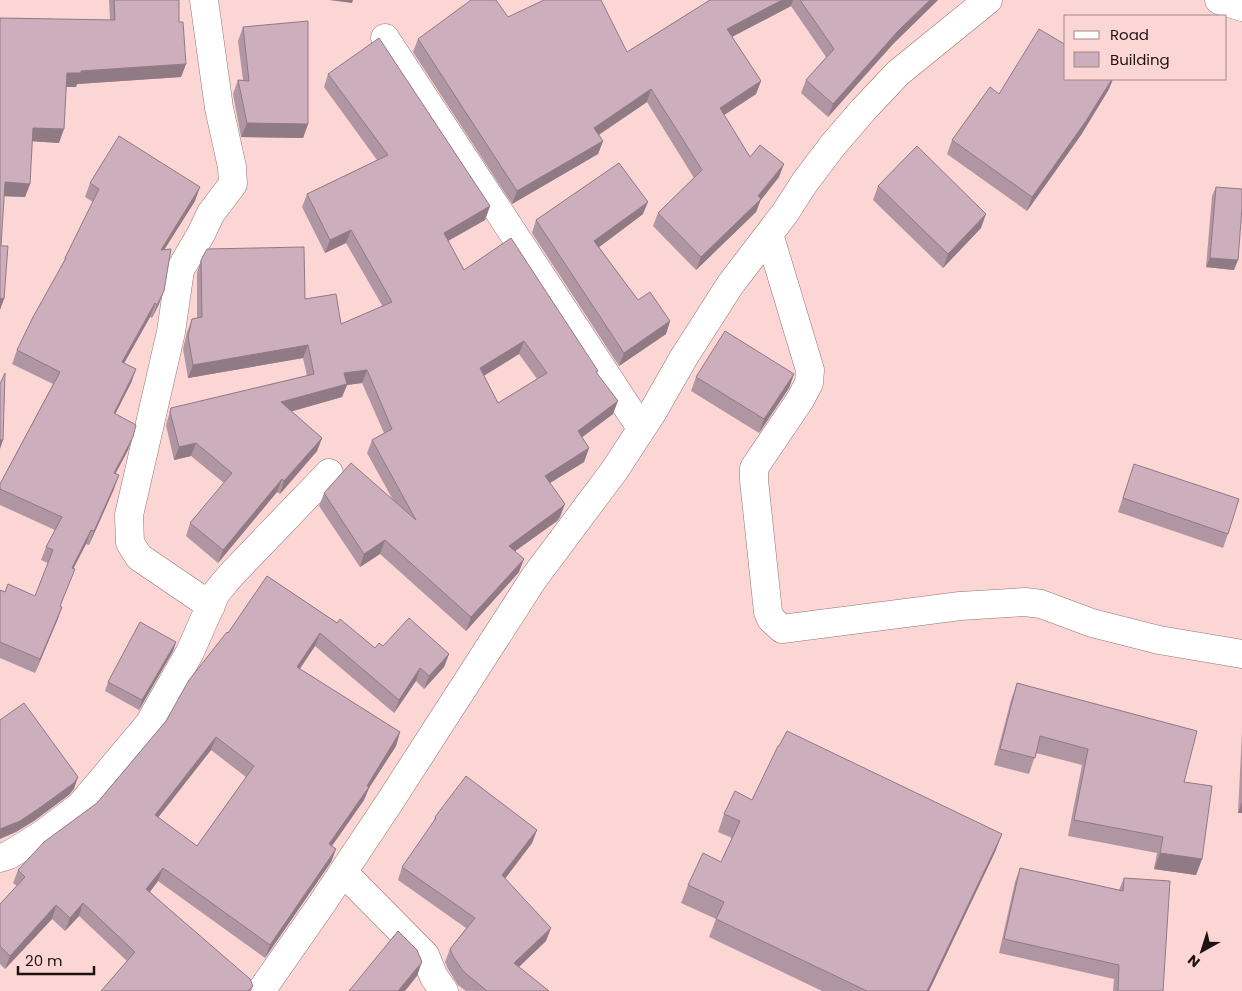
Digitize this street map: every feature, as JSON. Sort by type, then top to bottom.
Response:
[{"type":"street","points":[[204,0],[219,108],[232,166],[232,184],[211,213],[202,234],[180,270],[171,332],[129,515],[130,543],[139,557],[211,606]]},
{"type":"street","points":[[260,991],[343,872],[534,578],[614,471],[725,293],[833,145],[898,73],[988,0]]},
{"type":"street","points":[[1219,0],[1242,7]]},
{"type":"street","points":[[385,38],[642,428]]},
{"type":"street","points":[[769,234],[810,370],[809,383],[800,400],[754,468],[768,612],[771,619],[782,629],[960,606],[1026,602],[1041,604],[1092,623],[1160,640],[1242,654]]},
{"type":"street","points":[[0,858],[9,855],[43,834],[80,806],[149,724],[190,652],[216,594],[231,575],[329,473]]},
{"type":"street","points":[[343,872],[425,955],[434,977],[444,991]]},
{"type":"building","points":[[114,0],[179,0],[179,22],[183,22],[186,64],[67,73],[64,129],[33,128],[30,184],[5,182],[1,246],[8,246],[4,299],[0,298],[0,18],[115,20]]},
{"type":"building","points":[[471,0],[496,0],[508,17],[544,0],[601,0],[627,52],[710,0],[782,0],[727,29],[761,81],[720,108],[750,157],[760,145],[784,164],[758,196],[761,199],[701,257],[658,213],[702,170],[651,89],[594,128],[603,141],[517,191],[418,39]]},
{"type":"building","points":[[800,0],[930,0],[898,31],[833,104],[806,80],[834,49]]},
{"type":"building","points":[[308,21],[308,124],[247,123],[238,80],[249,81],[243,27]]},
{"type":"building","points":[[1039,29],[1064,44],[1064,80],[1111,80],[1086,121],[1032,197],[952,140],[990,87],[999,94]]},
{"type":"building","points":[[379,38],[490,206],[444,233],[464,270],[511,238],[598,371],[596,372],[618,401],[578,431],[589,448],[545,476],[565,504],[509,546],[524,559],[471,617],[385,540],[364,554],[324,493],[351,463],[416,520],[372,440],[392,429],[367,370],[344,373],[347,384],[281,402],[322,438],[284,481],[282,479],[223,550],[190,523],[232,473],[196,443],[179,447],[170,412],[171,408],[314,374],[308,345],[193,365],[188,336],[192,319],[202,317],[201,260],[207,249],[304,247],[305,299],[336,294],[341,324],[392,302],[351,230],[330,240],[307,194],[388,155],[328,74]],"holes":[[[524,341],[547,373],[498,403],[480,368]]]},
{"type":"building","points":[[119,136],[200,187],[161,250],[171,249],[164,291],[157,305],[155,303],[122,362],[136,369],[114,413],[136,425],[133,437],[114,473],[119,475],[94,531],[91,530],[72,568],[75,569],[60,606],[62,607],[40,659],[0,642],[0,590],[5,592],[8,584],[35,596],[53,550],[46,547],[62,517],[0,489],[0,484],[60,372],[17,350],[66,258],[99,189],[90,183]]},
{"type":"building","points":[[917,146],[986,214],[948,254],[878,186]]},
{"type":"building","points":[[619,163],[648,202],[594,241],[638,300],[650,292],[670,321],[624,353],[536,220]]},
{"type":"building","points":[[1216,187],[1242,189],[1238,260],[1210,258]]},
{"type":"building","points":[[725,331],[794,374],[764,419],[696,377]]},
{"type":"building","points":[[5,373],[3,440],[0,440],[0,384]]},
{"type":"building","points":[[1134,464],[1239,499],[1228,534],[1123,498]]},
{"type":"building","points":[[267,576],[337,623],[340,619],[375,648],[379,643],[383,646],[409,618],[449,654],[429,676],[420,668],[399,700],[320,633],[297,667],[400,732],[367,786],[369,787],[329,844],[336,849],[270,945],[163,868],[146,889],[250,979],[253,986],[248,991],[101,991],[135,952],[83,903],[70,918],[56,905],[10,956],[0,946],[0,904],[25,877],[18,870],[44,842],[97,803],[166,721],[189,680],[228,633]],"holes":[[[216,737],[254,766],[197,846],[155,815]]]},
{"type":"building","points":[[140,622],[176,642],[142,700],[108,682]]},
{"type":"building","points":[[1017,683],[1197,731],[1184,782],[1212,786],[1202,859],[1160,853],[1163,837],[1074,820],[1088,749],[1040,736],[1035,758],[1000,749]]},
{"type":"building","points":[[24,703],[78,777],[74,783],[20,821],[0,829],[0,720]]},
{"type":"building","points":[[787,731],[1002,834],[927,991],[867,991],[716,919],[724,902],[688,885],[703,853],[721,862],[740,821],[724,814],[735,791],[752,800]]},
{"type":"building","points":[[466,776],[537,830],[502,875],[551,928],[514,963],[549,991],[487,991],[463,971],[450,949],[475,918],[402,867],[435,817]]},
{"type":"building","points":[[1020,868],[1123,891],[1124,878],[1170,881],[1163,991],[1118,991],[1119,965],[1004,939]]},
{"type":"building","points":[[398,931],[417,950],[422,962],[398,991],[349,991]]}]
